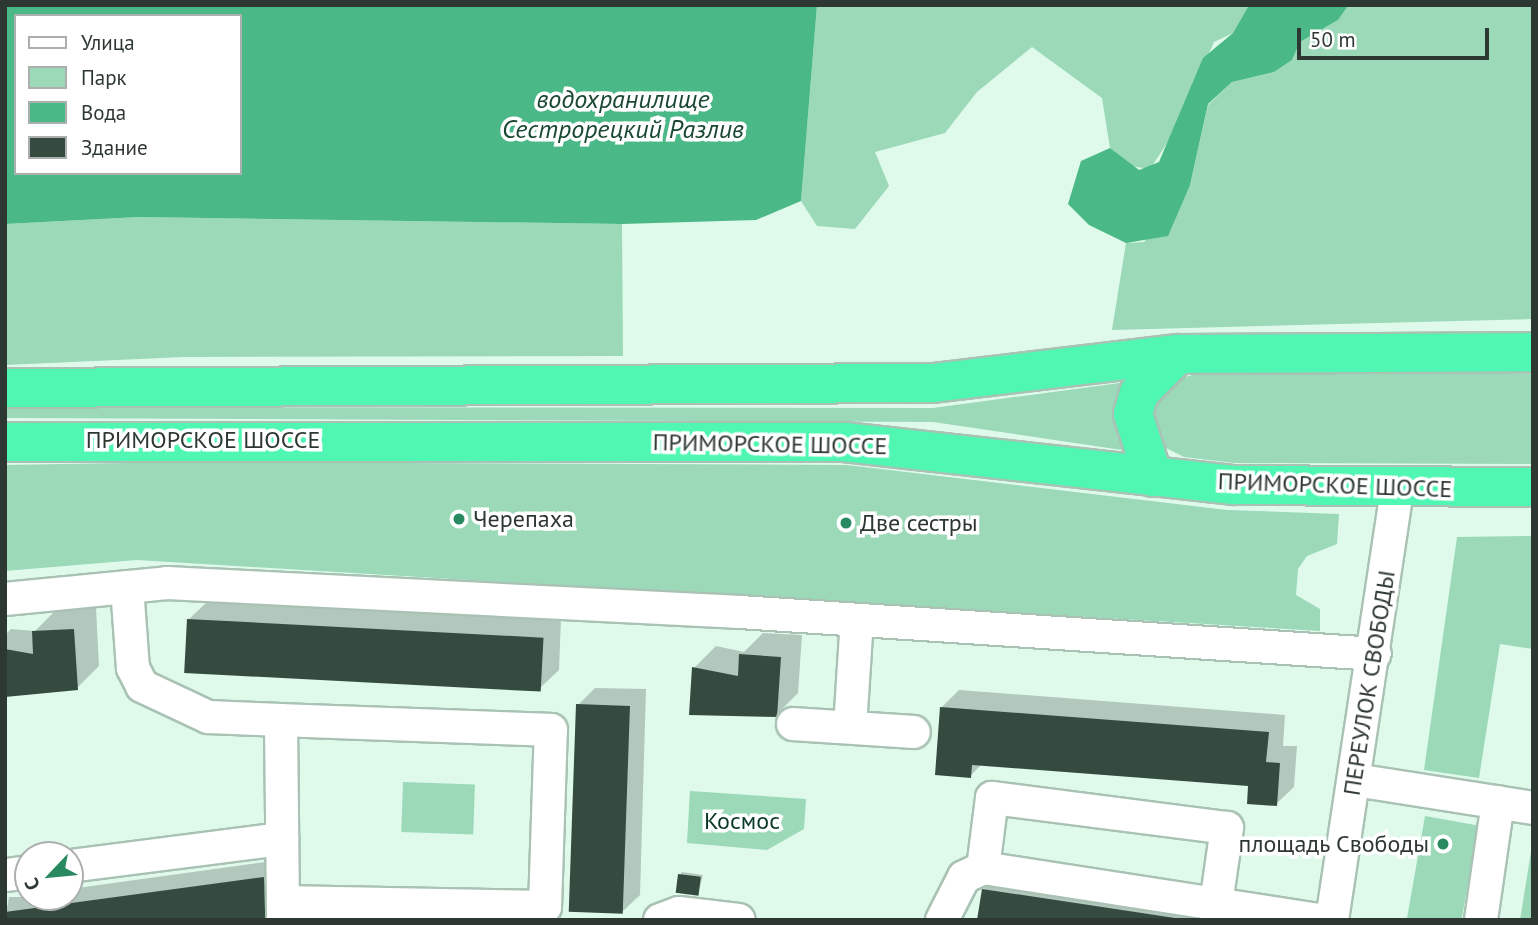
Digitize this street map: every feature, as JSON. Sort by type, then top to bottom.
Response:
[{"type":"highway","points":[[5,388],[933,383],[1178,354],[1533,352]]},
{"type":"highway","points":[[1153,477],[1133,414],[1139,393],[1178,354]]},
{"type":"highway","name":"ПРИМОРСКОЕ ШОССЕ","points":[[5,442],[844,442],[1153,477],[1397,488],[1533,488]]},
{"type":"street","name":"ПЕРЕУЛОК СВОБОДЫ","points":[[1332,920],[1375,654],[1397,488]]},
{"type":"street","points":[[5,598],[167,583],[857,620],[1375,654]]},
{"type":"street","points":[[127,587],[133,668],[142,686],[208,717],[551,730],[551,914],[283,911],[281,720]]},
{"type":"street","points":[[850,727],[857,620]]},
{"type":"street","points":[[793,723],[914,732]]},
{"type":"street","points":[[1355,780],[1533,808]]},
{"type":"street","points":[[983,868],[992,798],[1227,828],[1216,904]]},
{"type":"street","points":[[1480,920],[1498,802]]},
{"type":"street","points":[[84,864],[282,839]]},
{"type":"street","points":[[943,920],[964,877],[983,868],[1319,920]]},
{"type":"street","points":[[660,920],[679,913],[739,920]]},
{"type":"green space","points":[[817,5],[1249,5],[1233,33],[1214,42],[1175,131],[1150,169],[1130,166],[1110,148],[1102,98],[1032,47],[977,92],[945,133],[875,152],[889,186],[855,229],[817,226],[801,201]]},
{"type":"green space","points":[[1347,5],[1533,5],[1533,319],[1112,330],[1126,243],[1144,242],[1190,185],[1208,105],[1232,82],[1274,72],[1292,60],[1300,42],[1338,20]]},
{"type":"green space","points":[[139,217],[622,224],[623,356],[184,357],[5,365],[5,224]]},
{"type":"green space","points":[[1372,369],[1533,374],[1533,464],[1234,463],[1184,457],[1166,448],[1156,430],[1152,407],[1178,379],[1204,372]]},
{"type":"green space","points":[[1127,382],[1117,404],[1122,450],[933,422],[5,418],[5,407],[933,408]]},
{"type":"green space","points":[[184,462],[847,465],[1227,510],[1339,514],[1337,544],[1307,556],[1298,569],[1296,595],[1320,609],[1320,631],[137,560],[5,571],[5,465]]},
{"type":"green space","points":[[1533,536],[1533,649],[1500,644],[1479,778],[1424,770],[1457,537]]},
{"type":"green space","points":[[403,782],[475,785],[473,834],[401,832]]},
{"type":"green space","name":"Космос","points":[[690,791],[806,799],[804,829],[767,850],[687,843]]},
{"type":"green space","points":[[1425,816],[1478,825],[1461,920],[1407,919]]},
{"type":"green space","points":[[1533,839],[1533,920],[1520,920]]},
{"type":"water","name":"водохранилище Сестрорецкий Разлив","points":[[5,5],[817,5],[801,201],[756,220],[622,224],[139,217],[5,224]]},
{"type":"water","points":[[1249,5],[1347,7],[1338,20],[1300,42],[1292,60],[1274,72],[1232,82],[1208,104],[1190,185],[1168,236],[1126,243],[1089,225],[1068,204],[1081,161],[1110,148],[1139,170],[1159,162],[1203,58],[1233,33]]},
{"type":"building","points":[[187,619],[544,638],[541,692],[184,673]]},
{"type":"building","points":[[74,629],[78,690],[5,697],[5,649],[33,654],[32,631]]},
{"type":"building","points":[[739,654],[781,657],[777,717],[689,715],[692,667],[738,676]]},
{"type":"building","points":[[576,704],[630,706],[623,914],[569,912]]},
{"type":"building","points":[[940,707],[1269,732],[1266,762],[1280,763],[1277,806],[1247,804],[1248,786],[972,765],[971,778],[935,775]]},
{"type":"building","points":[[678,874],[701,877],[699,896],[676,893]]},
{"type":"building","points":[[264,877],[270,920],[5,920],[5,912],[14,911],[84,911],[84,901]]},
{"type":"building","points":[[982,889],[1175,918],[1175,920],[977,920]]},
{"type":"place","name":"Черепаха","points":[[459,519]]},
{"type":"place","name":"Две сестры","points":[[846,523]]},
{"type":"place","name":"площадь Свободы","points":[[1443,844]]}]
